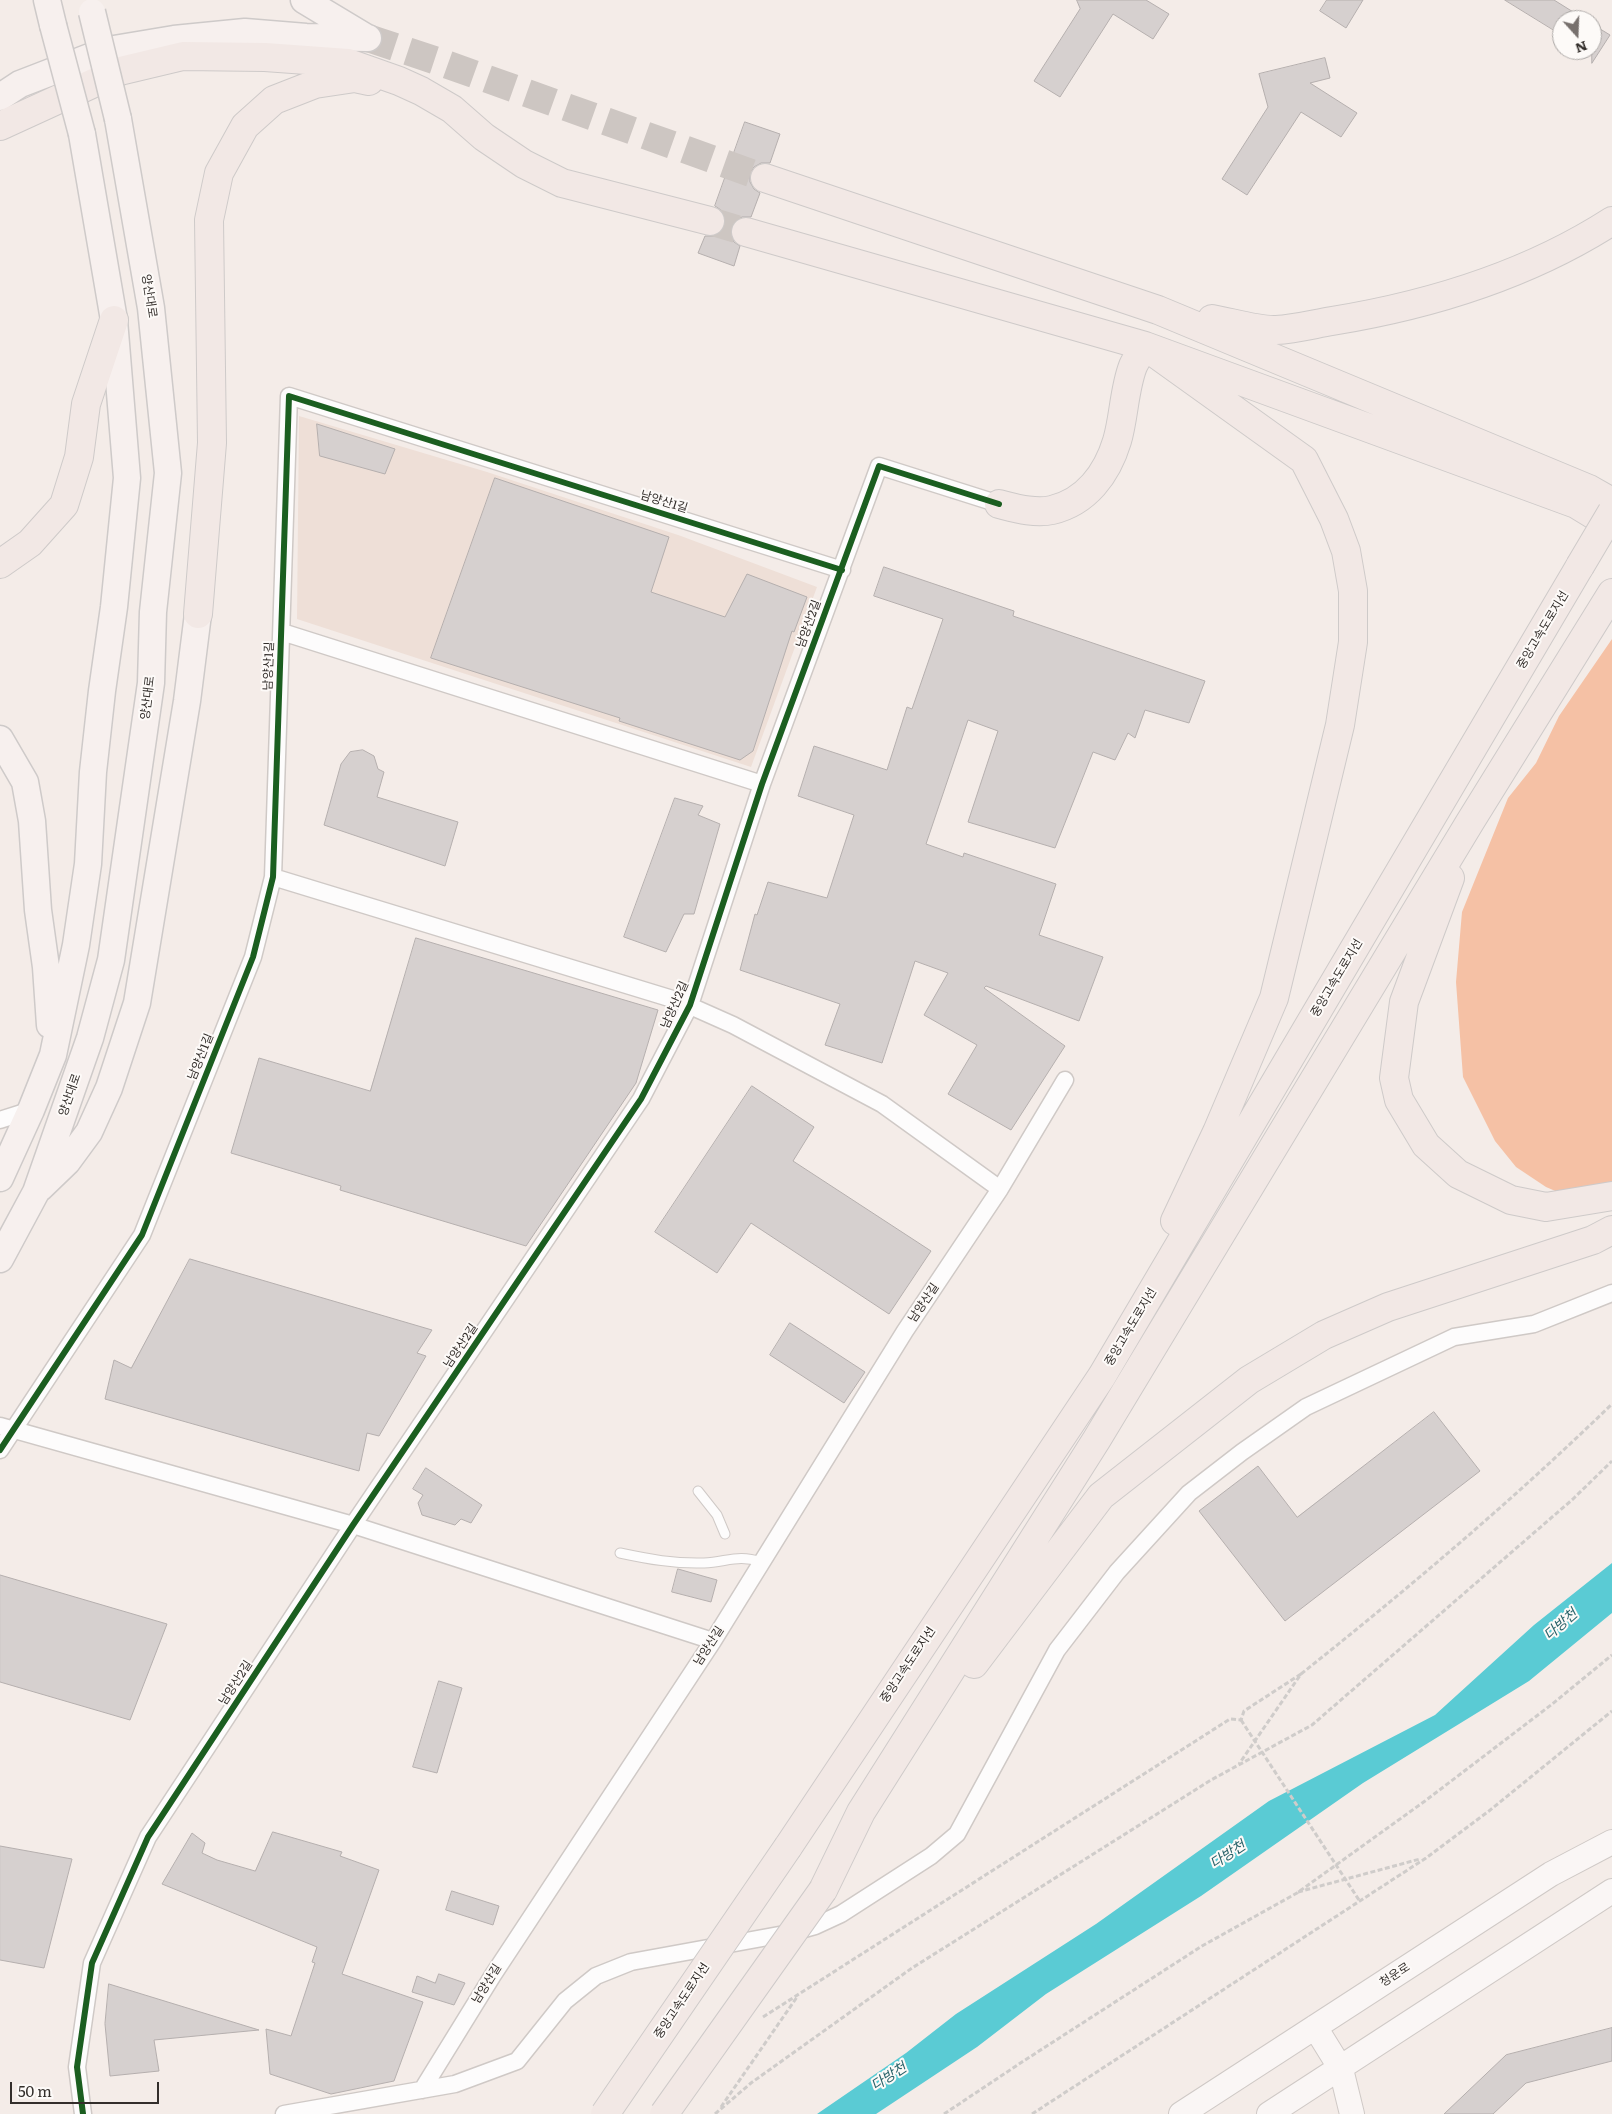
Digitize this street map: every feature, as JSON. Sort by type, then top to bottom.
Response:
[{"type":"highway","points":[[0,126],[120,70],[184,56],[265,57],[348,64],[399,81],[421,91],[452,109],[484,137],[524,164],[562,183],[710,221]]},
{"type":"highway","points":[[198,614],[212,443],[209,220],[219,173],[245,126],[274,100],[315,84],[355,78],[421,91]]},
{"type":"highway","points":[[765,178],[1158,310],[1589,489],[1612,502]]},
{"type":"highway","points":[[1158,310],[1274,330],[1357,317],[1437,299],[1505,275],[1585,238],[1612,221]]},
{"type":"highway","points":[[746,232],[1145,346],[1576,504],[1612,526]]},
{"type":"highway","points":[[0,564],[30,543],[64,505],[79,457],[86,404],[114,320]]},
{"type":"highway","points":[[999,504],[1025,510],[1051,511],[1072,503],[1093,488],[1107,467],[1117,442],[1133,367],[1145,346]]},
{"type":"highway","points":[[1102,1376],[1217,1132],[1274,998],[1340,725],[1353,642],[1353,591],[1346,551],[1334,519],[1304,460],[1145,346]]},
{"type":"highway","name":"중앙고속도로지선","points":[[605,2114],[788,1847],[1102,1376],[1612,512]]},
{"type":"highway","points":[[664,2114],[823,1890],[861,1812],[1097,1439],[1470,822],[1612,593]]},
{"type":"highway","points":[[1470,822],[1404,1002],[1394,1078],[1399,1100],[1426,1145],[1458,1174],[1511,1200],[1546,1207],[1612,1196]]},
{"type":"highway","points":[[861,1812],[1101,1496],[1249,1380],[1324,1335],[1388,1307],[1593,1240],[1612,1230]]},
{"type":"main road","points":[[0,1178],[31,1110],[53,1055],[76,945],[88,864],[94,763],[114,607],[127,478],[114,320],[82,134],[46,0]]},
{"type":"main road","points":[[0,97],[20,84],[108,50],[174,38],[245,32],[306,37],[368,38],[304,0]]},
{"type":"main road","name":"양산대로","points":[[0,1259],[36,1192],[90,1038],[111,960],[151,683],[153,612],[168,473],[151,308],[118,119],[90,6]]},
{"type":"main road","points":[[36,1192],[66,1162],[90,1132],[109,1088],[137,1003],[187,701],[198,614]]},
{"type":"main road","points":[[0,739],[25,782],[32,821],[53,1055]]},
{"type":"main road","name":"청운로","points":[[1181,2114],[1550,1874],[1612,1842]]},
{"type":"main road","points":[[1269,2114],[1341,2069],[1612,1891]]},
{"type":"main road","points":[[1315,2027],[1341,2069],[1352,2114]]},
{"type":"street","name":"남양산1길","points":[[0,1450],[7,1429],[142,1234],[253,957],[274,877],[289,396],[842,570]]},
{"type":"street","name":"남양산2길","points":[[83,2114],[77,2067],[92,1962],[148,1837],[641,1099],[690,1005],[762,784],[879,466],[999,504]]},
{"type":"street","points":[[282,632],[762,784]]},
{"type":"street","points":[[274,877],[690,1005],[733,1025],[882,1104],[1000,1189]]},
{"type":"street","name":"남양산길","points":[[422,2090],[493,1975],[713,1640],[906,1330],[1000,1189],[1065,1080]]},
{"type":"street","points":[[0,1120],[31,1110]]},
{"type":"street","points":[[284,2114],[456,2084],[517,2061],[566,2001],[596,1976],[631,1962],[790,1933],[815,1926],[841,1914],[931,1856],[957,1834],[1057,1650],[1117,1572],[1189,1493],[1242,1452],[1306,1407],[1454,1337],[1534,1324],[1612,1294]]},
{"type":"street","points":[[7,1429],[354,1526],[713,1640]]},
{"type":"lane","points":[[698,1491],[717,1515],[725,1534]]},
{"type":"lane","points":[[620,1553],[666,1562],[705,1563],[747,1558],[761,1562]]},
{"type":"path","points":[[1241,1720],[1244,1711],[1301,1674],[1410,1587],[1504,1506],[1612,1404]]},
{"type":"path","points":[[716,2113],[751,2083],[912,1968],[1211,1780],[1312,1725],[1574,1499],[1612,1461]]},
{"type":"path","points":[[944,2114],[1202,1946],[1296,1893],[1425,1801],[1612,1655]]},
{"type":"path","points":[[1238,1765],[1301,1674]]},
{"type":"path","points":[[1032,2114],[1426,1858],[1496,1805],[1612,1711]]},
{"type":"path","points":[[757,2021],[1230,1719],[1241,1720]]},
{"type":"path","points":[[1241,1720],[1359,1900]]},
{"type":"path","points":[[1296,1893],[1426,1858]]},
{"type":"path","points":[[716,2113],[798,1995]]},
{"type":"shaded area","points":[[299,416],[487,472],[681,536],[817,587],[751,767],[297,619]]},
{"type":"shaded area","points":[[1612,639],[1612,1194],[1567,1196],[1546,1187],[1516,1167],[1495,1141],[1463,1077],[1456,982],[1462,912],[1508,798],[1536,763],[1559,716]]},
{"type":"water","name":"다방천","points":[[1612,1563],[1612,1613],[1529,1681],[1363,1783],[1201,1896],[1046,1994],[977,2047],[876,2114],[817,2114],[906,2053],[956,2014],[1096,1924],[1269,1801],[1435,1715],[1534,1625]]},
{"type":"building","points":[[1077,0],[1146,0],[1169,14],[1153,39],[1113,14],[1060,97],[1034,81],[1080,9]]},
{"type":"building","points":[[1327,0],[1363,0],[1346,28],[1320,11]]},
{"type":"building","points":[[1505,0],[1554,0],[1570,10],[1552,10],[1552,29]]},
{"type":"building","points":[[1602,30],[1610,35],[1602,47]]},
{"type":"building","points":[[1325,58],[1330,78],[1310,83],[1357,113],[1341,137],[1301,112],[1247,195],[1222,179],[1268,107],[1259,74]]},
{"type":"building","points":[[745,122],[780,134],[770,163],[761,163],[754,167],[750,173],[750,182],[754,189],[760,193],[751,217],[742,217],[735,221],[731,227],[731,236],[734,242],[740,246],[734,266],[698,253],[705,236],[715,236],[721,232],[725,225],[725,216],[715,206]]},
{"type":"building","points":[[317,424],[395,449],[385,474],[320,456]]},
{"type":"building","points":[[495,478],[669,537],[651,592],[725,617],[747,574],[807,597],[794,632],[792,631],[753,751],[740,760],[619,721],[620,718],[431,658]]},
{"type":"building","points":[[884,567],[1014,611],[1013,616],[1205,681],[1189,723],[1145,710],[1135,738],[1128,733],[1115,760],[1093,752],[1055,848],[968,822],[998,731],[968,720],[926,844],[963,857],[964,853],[1056,884],[1039,935],[1103,957],[1079,1021],[986,986],[984,988],[1065,1046],[1011,1130],[948,1094],[977,1045],[924,1015],[948,973],[915,961],[882,1063],[825,1045],[840,1004],[740,970],[755,914],[757,915],[768,882],[827,898],[854,815],[798,796],[814,746],[887,770],[907,707],[912,709],[943,619],[874,596]]},
{"type":"building","points":[[363,750],[374,756],[378,769],[384,772],[377,797],[458,822],[445,866],[324,825],[341,764],[350,752]]},
{"type":"building","points":[[675,798],[703,806],[698,815],[720,824],[694,914],[684,914],[666,952],[624,937]]},
{"type":"building","points":[[416,938],[658,1010],[636,1083],[526,1246],[340,1190],[341,1186],[231,1153],[259,1058],[370,1091]]},
{"type":"building","points":[[752,1086],[814,1127],[793,1161],[931,1251],[889,1314],[751,1223],[717,1273],[655,1232]]},
{"type":"building","points":[[190,1259],[432,1330],[417,1353],[426,1356],[379,1436],[367,1433],[359,1471],[105,1399],[114,1360],[131,1368]]},
{"type":"building","points":[[790,1323],[865,1372],[844,1403],[770,1355]]},
{"type":"building","points":[[1434,1412],[1480,1471],[1285,1621],[1199,1511],[1258,1466],[1297,1517]]},
{"type":"building","points":[[426,1468],[482,1505],[471,1523],[461,1519],[455,1525],[422,1515],[418,1503],[423,1495],[413,1489]]},
{"type":"building","points":[[678,1569],[717,1580],[711,1602],[672,1592]]},
{"type":"building","points":[[0,1575],[167,1624],[130,1720],[0,1682]]},
{"type":"building","points":[[439,1681],[462,1688],[437,1773],[413,1767]]},
{"type":"building","points":[[273,1832],[342,1852],[340,1856],[379,1870],[342,1974],[423,2002],[394,2081],[331,2094],[270,2074],[266,2029],[291,2036],[315,1963],[312,1962],[317,1947],[162,1884],[192,1833],[205,1843],[202,1853],[217,1860],[255,1871]]},
{"type":"building","points":[[0,1846],[72,1859],[44,1968],[0,1960]]},
{"type":"building","points":[[452,1891],[499,1906],[493,1925],[446,1910]]},
{"type":"building","points":[[439,1974],[465,1983],[454,2005],[412,1992],[417,1976],[435,1983]]},
{"type":"building","points":[[109,1984],[259,2030],[154,2040],[159,2071],[110,2076],[105,2024]]},
{"type":"building","points":[[1612,2028],[1612,2061],[1526,2083],[1493,2114],[1444,2114],[1506,2055]]},
{"type":"tunnel","points":[[368,38],[765,178]]},
{"type":"tunnel","points":[[710,221],[746,232]]},
{"type":"cycle path","points":[[0,1450],[142,1235],[253,957],[273,877],[289,396],[842,570]]},
{"type":"cycle path","points":[[83,2114],[77,2067],[92,1963],[148,1837],[353,1525],[641,1099],[690,1005],[762,784],[879,466],[999,504]]}]
